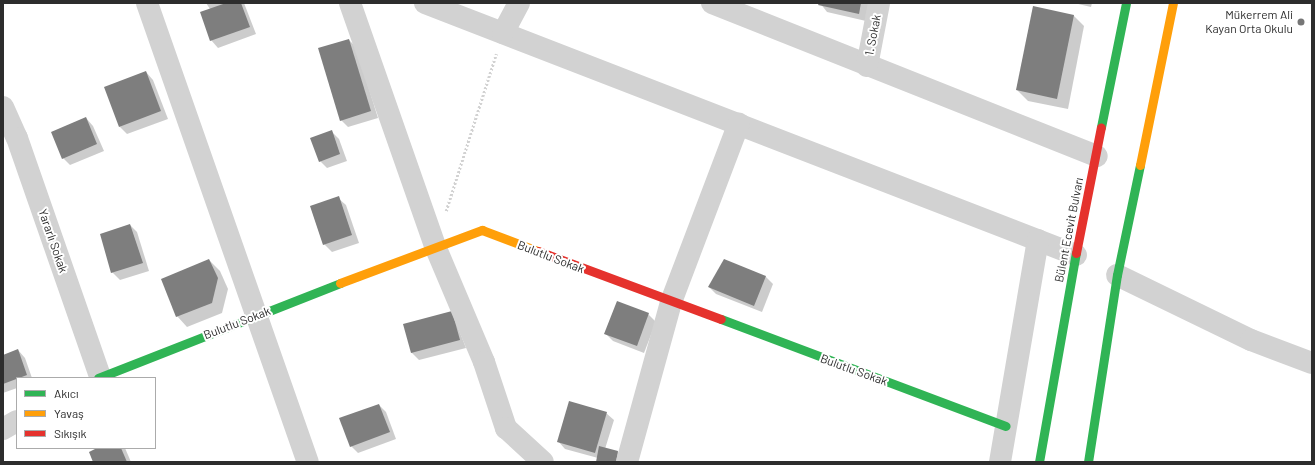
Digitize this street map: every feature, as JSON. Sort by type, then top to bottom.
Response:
[{"type":"street","points":[[147,3],[255,316],[308,462]]},
{"type":"street","points":[[350,3],[435,246],[484,362],[506,428],[543,462]]},
{"type":"street","points":[[425,3],[739,123],[1076,255]]},
{"type":"street","points":[[503,32],[519,3]]},
{"type":"street","points":[[712,3],[1096,156]]},
{"type":"street","name":"1. Sokak","points":[[867,66],[879,3]]},
{"type":"street","name":"Bülent Ecevit Bulvarı","points":[[1039,462],[1076,255],[1126,3]]},
{"type":"street","points":[[1088,462],[1117,275],[1173,3]]},
{"type":"street","name":"Yararlı Sokak","points":[[3,107],[17,138],[98,377]]},
{"type":"street","points":[[627,462],[671,302],[739,123]]},
{"type":"street","name":"Bulutlu Sokak","points":[[98,377],[435,246],[482,230],[671,302],[1006,426]]},
{"type":"street","points":[[1000,462],[1038,240]]},
{"type":"street","points":[[1117,275],[1251,340],[1312,363]]},
{"type":"street","points":[[3,429],[16,422]]},
{"type":"path","points":[[445,215],[503,32]]},
{"type":"building","points":[[226,3],[241,3],[250,27],[210,41],[200,12]]},
{"type":"building","points":[[819,3],[861,3],[859,14],[818,5]]},
{"type":"building","points":[[1033,6],[1074,15],[1057,99],[1016,90]]},
{"type":"building","points":[[349,39],[371,111],[340,121],[318,48]]},
{"type":"building","points":[[146,71],[161,111],[119,127],[104,87]]},
{"type":"building","points":[[86,117],[97,144],[62,159],[51,132]]},
{"type":"building","points":[[332,130],[340,154],[319,162],[310,138]]},
{"type":"building","points":[[339,196],[352,235],[323,245],[310,206]]},
{"type":"building","points":[[130,224],[143,263],[111,273],[100,234]]},
{"type":"building","points":[[209,259],[218,278],[212,303],[176,317],[161,279]]},
{"type":"building","points":[[724,259],[766,276],[754,306],[708,287]]},
{"type":"building","points":[[617,301],[649,313],[637,346],[604,334]]},
{"type":"building","points":[[452,311],[460,340],[411,353],[403,324]]},
{"type":"building","points":[[18,349],[27,375],[16,377],[16,379],[3,384],[3,355]]},
{"type":"building","points":[[569,401],[607,412],[595,453],[557,442]]},
{"type":"building","points":[[379,404],[390,432],[350,447],[339,418]]},
{"type":"building","points":[[599,446],[618,451],[616,462],[596,462]]},
{"type":"building","points":[[95,449],[121,449],[127,462],[93,462],[89,452]]},
{"type":"traffic: fast","points":[[1101,127],[1126,3]]},
{"type":"traffic: fast","points":[[1088,462],[1117,275],[1140,165]]},
{"type":"traffic: fast","points":[[1039,462],[1076,253]]},
{"type":"traffic: fast","points":[[101,377],[340,283]]},
{"type":"traffic: fast","points":[[721,319],[1006,426]]},
{"type":"traffic: slow","points":[[1140,165],[1173,3]]},
{"type":"traffic: slow","points":[[340,283],[482,230],[538,251]]},
{"type":"traffic: jam","points":[[1076,253],[1101,127]]},
{"type":"traffic: jam","points":[[538,251],[721,319]]},
{"type":"place","name":"Mükerrem Ali Kayan Orta Okulu","points":[[1301,22]]}]
